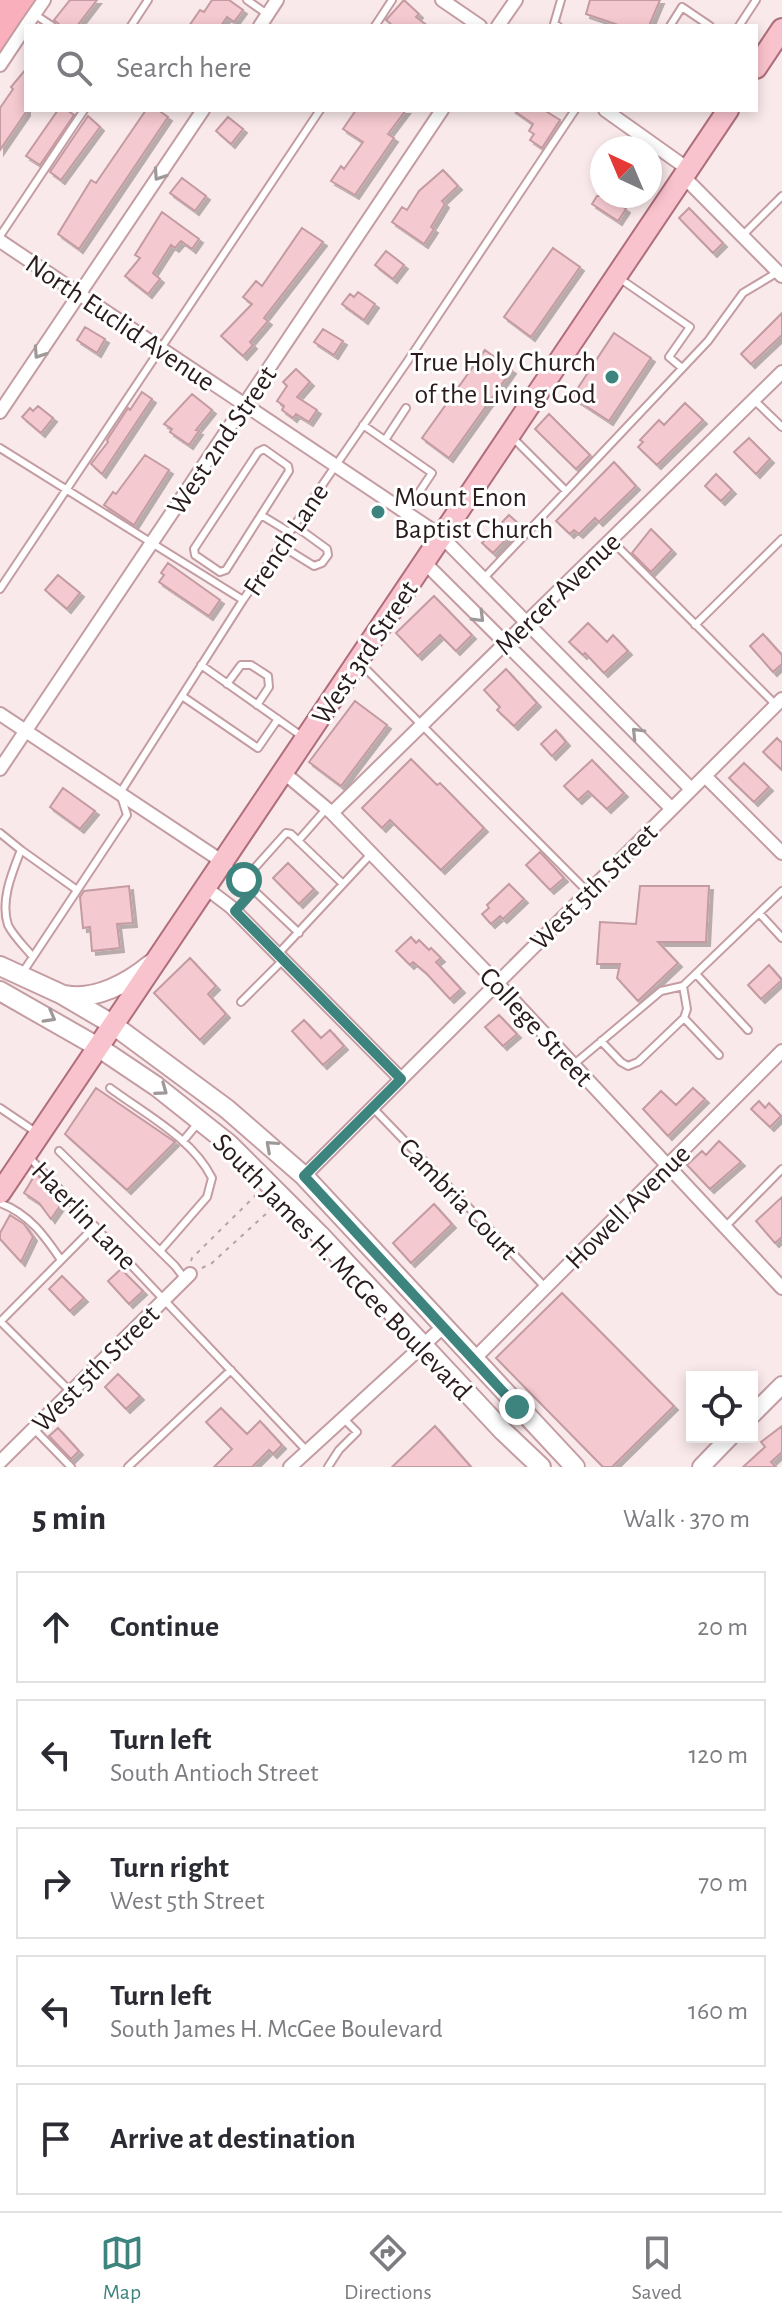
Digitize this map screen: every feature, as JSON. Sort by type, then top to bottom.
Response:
[{"type":"main road","points":[[758,62],[782,29]]},
{"type":"main road","name":"West 3rd Street","points":[[0,1193],[727,112]]},
{"type":"main road","points":[[61,994],[95,995],[121,984],[156,960]]},
{"type":"main road","name":"South James H. McGee Boulevard","points":[[0,966],[61,994],[112,1024],[227,1109],[304,1176],[575,1467]]},
{"type":"main road","name":"South James H. McGee Boulevard","points":[[0,991],[98,1047],[201,1120],[274,1187],[503,1431],[541,1467]]},
{"type":"street","points":[[27,24],[44,0]]},
{"type":"street","points":[[261,24],[277,0]]},
{"type":"street","points":[[442,0],[477,24]]},
{"type":"street","points":[[499,24],[516,0]]},
{"type":"street","points":[[0,65],[24,29]]},
{"type":"street","points":[[0,412],[202,112]]},
{"type":"street","name":"West 2nd Street","points":[[0,769],[441,112]]},
{"type":"street","points":[[611,112],[686,173],[780,274]]},
{"type":"street","name":"North Euclid Avenue","points":[[0,239],[441,536],[691,789]]},
{"type":"street","name":"Mercer Avenue","points":[[330,810],[422,725],[782,372]]},
{"type":"street","points":[[424,562],[671,808]]},
{"type":"street","name":"West 5th Street","points":[[304,1176],[779,702]]},
{"type":"street","points":[[0,714],[223,862]]},
{"type":"street","name":"College Street","points":[[283,772],[330,810],[372,853],[782,1288]]},
{"type":"street","points":[[705,776],[780,846]]},
{"type":"street","points":[[206,888],[235,911],[401,1079]]},
{"type":"street","name":"Howell Avenue","points":[[473,1360],[782,1051]]},
{"type":"street","name":"West 5th Street","points":[[0,1462],[188,1277]]},
{"type":"street","points":[[290,1467],[443,1327]]},
{"type":"street","points":[[758,1409],[782,1385]]},
{"type":"street","points":[[705,1465],[725,1443]]},
{"type":"lane","points":[[132,24],[148,0]]},
{"type":"lane","points":[[247,0],[268,14]]},
{"type":"lane","points":[[376,24],[392,0]]},
{"type":"lane","points":[[554,24],[561,0]]},
{"type":"lane","points":[[740,24],[756,0]]},
{"type":"lane","points":[[671,24],[682,4],[707,24]]},
{"type":"lane","points":[[34,14],[49,24]]},
{"type":"lane","points":[[0,239],[83,112]]},
{"type":"lane","points":[[0,589],[319,112]]},
{"type":"lane","name":"French Lane","points":[[22,975],[127,815],[120,793],[201,665],[574,112]]},
{"type":"lane","points":[[742,236],[782,196]]},
{"type":"lane","points":[[484,578],[708,341],[743,293],[780,274]]},
{"type":"lane","points":[[616,276],[690,327],[669,357],[682,368]]},
{"type":"lane","points":[[754,400],[782,427]]},
{"type":"lane","points":[[385,440],[406,408]]},
{"type":"lane","points":[[363,425],[432,473],[406,512]]},
{"type":"lane","points":[[509,434],[565,490]]},
{"type":"lane","points":[[0,448],[243,600]]},
{"type":"lane","points":[[264,449],[288,466],[289,471],[261,515],[226,570],[220,572],[195,555],[194,549],[258,452],[264,449]]},
{"type":"lane","points":[[261,515],[292,528],[327,549],[328,555],[322,563],[314,566],[280,545]]},
{"type":"lane","points":[[695,625],[782,539]]},
{"type":"lane","points":[[611,540],[695,625],[779,702]]},
{"type":"lane","points":[[358,661],[588,892]]},
{"type":"lane","points":[[201,665],[306,739]]},
{"type":"lane","points":[[227,684],[241,665],[251,665],[260,670],[268,676],[269,687],[257,705]]},
{"type":"lane","points":[[182,696],[258,748],[278,719]]},
{"type":"lane","points":[[298,841],[330,810]]},
{"type":"lane","points":[[0,833],[77,890]]},
{"type":"lane","points":[[244,880],[286,833],[342,883]]},
{"type":"lane","points":[[21,850],[2,896],[3,911],[8,926],[33,957]]},
{"type":"lane","points":[[241,1002],[342,883],[372,853]]},
{"type":"lane","points":[[223,862],[299,933]]},
{"type":"lane","points":[[235,911],[254,890]]},
{"type":"lane","points":[[573,1065],[661,991],[683,986],[782,891]]},
{"type":"lane","points":[[759,913],[782,938]]},
{"type":"lane","points":[[696,974],[748,1030]]},
{"type":"lane","points":[[601,1041],[628,1066],[638,1062],[684,1018],[687,1009],[683,986]]},
{"type":"lane","points":[[684,1018],[719,1055]]},
{"type":"lane","points":[[110,1088],[183,1141],[204,1162],[212,1178],[207,1197],[160,1251]]},
{"type":"lane","points":[[0,1108],[40,1135]]},
{"type":"lane","name":"Cambria Court","points":[[373,1108],[545,1287]]},
{"type":"lane","points":[[183,1141],[201,1120]]},
{"type":"lane","points":[[59,1151],[188,1277]]},
{"type":"lane","name":"Haerlin Lane","points":[[26,1154],[307,1451]]},
{"type":"lane","points":[[725,1227],[782,1169]]},
{"type":"lane","points":[[0,1203],[17,1209],[39,1229],[61,1260]]},
{"type":"lane","points":[[71,1392],[0,1321],[95,1226]]},
{"type":"lane","points":[[128,1467],[231,1370]]},
{"type":"lane","points":[[328,1467],[357,1432],[344,1419]]},
{"type":"lane","points":[[34,1429],[71,1467]]},
{"type":"path","points":[[188,1277],[212,1263],[269,1211],[274,1187]]},
{"type":"path","points":[[188,1277],[192,1258],[255,1195],[274,1187]]},
{"type":"shaded area","points":[[0,0],[44,0],[28,24],[24,24],[24,30],[0,65]]},
{"type":"building","points":[[70,0],[97,0],[79,24],[59,24],[54,20]]},
{"type":"building","points":[[212,0],[229,0],[243,10],[234,22],[227,17],[222,24],[190,24],[200,10],[204,12]]},
{"type":"building","points":[[404,0],[425,24],[391,24],[386,20]]},
{"type":"building","points":[[590,0],[660,0],[650,24],[615,24],[586,14]]},
{"type":"building","points":[[24,71],[26,112],[0,150],[0,108],[13,89],[11,87]]},
{"type":"building","points":[[57,112],[74,115],[40,165],[26,156]]},
{"type":"building","points":[[145,112],[161,112],[168,117],[79,249],[58,234],[91,180],[96,183]]},
{"type":"building","points":[[355,112],[404,112],[388,134],[394,138],[355,195],[331,181],[341,166],[344,169],[363,142],[343,129]]},
{"type":"building","points":[[516,112],[547,112],[560,120],[542,148],[530,140],[534,134],[529,131],[533,124]]},
{"type":"building","points":[[88,116],[100,127],[61,180],[50,172]]},
{"type":"building","points":[[228,117],[243,129],[231,144],[216,131]]},
{"type":"building","points":[[443,170],[458,186],[442,201],[445,204],[424,244],[392,222],[402,207],[407,210],[419,191]]},
{"type":"building","points":[[182,178],[206,196],[195,211],[170,193]]},
{"type":"building","points":[[598,208],[625,208],[618,221]]},
{"type":"building","points":[[689,208],[723,243],[713,253],[679,218]]},
{"type":"building","points":[[162,212],[199,239],[192,249],[181,241],[175,248],[171,245],[153,273],[160,279],[148,294],[125,276],[140,258],[135,255]]},
{"type":"building","points":[[302,228],[323,242],[264,318],[268,321],[250,342],[253,345],[243,356],[221,336],[252,304],[243,297],[256,281],[262,286]]},
{"type":"building","points":[[553,248],[580,267],[531,337],[504,317]]},
{"type":"building","points":[[386,251],[404,265],[393,279],[375,265]]},
{"type":"building","points":[[358,292],[375,304],[364,320],[342,304],[350,294],[354,297]]},
{"type":"building","points":[[782,313],[782,335],[751,364],[741,354]]},
{"type":"building","points":[[85,327],[105,339],[97,353],[77,340]]},
{"type":"building","points":[[323,329],[343,341],[334,355],[314,342]]},
{"type":"building","name":"True Holy Church of the Living God","points":[[614,333],[651,358],[609,421],[572,397]]},
{"type":"building","points":[[485,350],[512,370],[449,458],[422,438]]},
{"type":"building","points":[[296,369],[310,382],[297,397],[317,410],[309,422],[296,414],[293,418],[282,410],[284,406],[277,401],[287,386],[283,382]]},
{"type":"building","points":[[142,392],[152,399],[102,474],[91,464]]},
{"type":"building","points":[[192,394],[212,410],[189,445],[164,424]]},
{"type":"building","points":[[685,403],[703,420],[657,465],[638,447],[643,442],[640,440],[659,420],[664,425]]},
{"type":"building","points":[[38,406],[53,418],[41,433],[22,417],[30,408],[33,411]]},
{"type":"building","points":[[549,414],[590,455],[576,469],[535,429]]},
{"type":"building","points":[[749,438],[770,459],[756,474],[734,452]]},
{"type":"building","points":[[145,455],[169,470],[134,525],[104,505]]},
{"type":"building","points":[[614,462],[636,486],[599,522],[595,518],[579,534],[574,530],[570,534],[556,521]]},
{"type":"building","points":[[716,474],[732,490],[721,501],[705,486]]},
{"type":"building","points":[[509,515],[520,525],[493,553],[482,543]]},
{"type":"building","points":[[651,529],[672,550],[651,572],[632,553]]},
{"type":"building","points":[[168,563],[220,600],[209,616],[159,582]]},
{"type":"building","points":[[58,575],[80,593],[67,609],[45,590]]},
{"type":"building","points":[[434,596],[472,635],[456,651],[440,635],[418,656],[396,633]]},
{"type":"building","points":[[588,623],[607,642],[613,635],[628,651],[604,673],[569,642]]},
{"type":"building","points":[[763,634],[782,655],[782,664],[773,672],[750,646]]},
{"type":"building","points":[[506,669],[537,703],[514,726],[497,710],[500,707],[484,690]]},
{"type":"building","points":[[355,701],[387,725],[341,786],[309,762]]},
{"type":"building","points":[[556,730],[566,742],[552,756],[541,744]]},
{"type":"building","points":[[777,738],[782,743],[782,770],[763,752]]},
{"type":"building","points":[[411,759],[437,785],[440,783],[484,828],[441,870],[390,820],[382,828],[362,808]]},
{"type":"building","points":[[592,760],[624,793],[607,809],[588,791],[578,800],[564,786]]},
{"type":"building","points":[[744,763],[769,787],[754,802],[729,778]]},
{"type":"building","points":[[63,788],[95,811],[80,829],[50,807]]},
{"type":"building","points":[[540,852],[564,878],[550,890],[526,865]]},
{"type":"building","points":[[288,863],[314,889],[299,904],[273,878]]},
{"type":"building","points":[[509,884],[524,899],[503,919],[500,916],[491,924],[482,914]]},
{"type":"building","points":[[129,886],[133,923],[117,924],[120,948],[92,951],[90,927],[83,928],[80,897],[84,891]]},
{"type":"building","points":[[640,886],[709,886],[706,942],[658,942],[678,963],[638,1001],[617,978],[620,964],[597,964],[600,922],[636,924]]},
{"type":"building","points":[[411,937],[416,943],[419,940],[429,950],[431,948],[441,958],[436,962],[461,989],[450,999],[426,973],[413,962],[410,965],[396,951]]},
{"type":"building","points":[[190,958],[216,986],[208,994],[226,1014],[200,1040],[154,993]]},
{"type":"building","points":[[769,965],[782,980],[761,999],[748,985]]},
{"type":"building","points":[[499,1015],[517,1034],[503,1046],[485,1027]]},
{"type":"building","points":[[304,1020],[321,1038],[330,1030],[344,1046],[323,1065],[292,1031]]},
{"type":"building","points":[[96,1088],[175,1142],[127,1190],[65,1134]]},
{"type":"building","points":[[693,1088],[705,1099],[668,1136],[643,1109],[661,1091],[676,1105]]},
{"type":"building","points":[[759,1101],[765,1108],[769,1103],[781,1116],[770,1127],[751,1109]]},
{"type":"building","points":[[719,1141],[741,1162],[710,1189],[687,1165],[702,1151],[706,1155]]},
{"type":"building","points":[[36,1173],[62,1203],[51,1219],[39,1203],[24,1193]]},
{"type":"building","points":[[782,1197],[782,1237],[775,1243],[756,1221]]},
{"type":"building","points":[[434,1204],[452,1224],[411,1263],[393,1243]]},
{"type":"building","points":[[10,1215],[24,1224],[33,1237],[21,1262],[0,1239]]},
{"type":"building","points":[[121,1269],[143,1291],[129,1304],[108,1281]]},
{"type":"building","points":[[62,1276],[84,1298],[70,1311],[49,1289]]},
{"type":"building","points":[[562,1293],[674,1406],[612,1467],[603,1467],[496,1358]]},
{"type":"building","points":[[118,1374],[140,1396],[126,1409],[105,1387]]},
{"type":"building","points":[[221,1408],[247,1434],[260,1421],[282,1445],[273,1454],[269,1450],[252,1467],[214,1467],[232,1449],[206,1422]]},
{"type":"building","points":[[435,1426],[471,1467],[392,1467]]},
{"type":"building","points":[[782,1426],[782,1452],[771,1462],[776,1467],[743,1467],[765,1447],[761,1442]]},
{"type":"building","points":[[58,1428],[79,1451],[71,1459],[49,1436]]},
{"type":"place","name":"True Holy Church of the Living God","points":[[612,377]]},
{"type":"place","name":"Mount Enon Baptist Church","points":[[378,512]]},
{"type":"route","points":[[244,880],[254,890],[235,911],[401,1079],[304,1176],[517,1407]]}]
